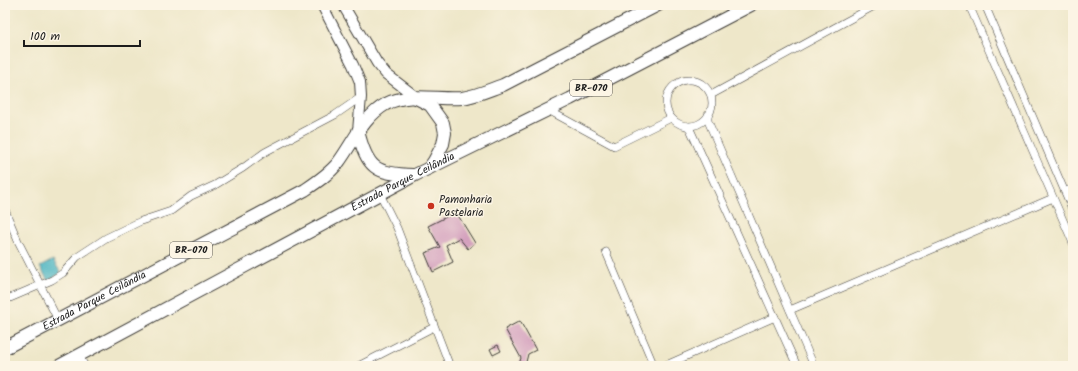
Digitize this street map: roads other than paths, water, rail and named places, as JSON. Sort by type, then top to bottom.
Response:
[{"type":"highway","name":"Estrada Parque Ceilândia","points":[[5,348],[305,190],[321,179],[337,164],[358,130],[378,109],[388,103],[416,97],[461,98],[482,93],[503,84],[658,5]]},
{"type":"highway","name":"Estrada Parque Ceilândia","points":[[59,366],[82,361],[415,175],[548,110],[752,5]]},
{"type":"highway","points":[[416,97],[430,105],[443,123],[443,144],[429,168]]},
{"type":"highway","points":[[358,130],[366,158],[373,166],[382,172],[395,175],[415,175]]},
{"type":"main road","points":[[322,5],[354,65],[360,82],[362,97],[358,130]]},
{"type":"main road","points":[[343,5],[377,63],[386,74],[416,97]]},
{"type":"street","points":[[710,95],[876,5]]},
{"type":"street","points":[[969,5],[1073,243]]},
{"type":"street","points":[[985,5],[1073,211]]},
{"type":"street","points":[[686,80],[694,80],[701,83],[707,88],[712,102],[711,110],[708,115],[702,122],[694,125],[687,126],[679,124],[671,118],[666,107],[668,92],[679,82],[686,80]]},
{"type":"street","points":[[5,299],[40,286],[63,273],[77,258],[106,238],[141,221],[171,211],[191,196],[215,185],[243,168],[265,152],[335,115],[362,97]]},
{"type":"street","points":[[548,110],[614,146],[671,118]]},
{"type":"street","points":[[708,115],[708,121],[814,366]]},
{"type":"street","points":[[687,126],[690,129],[797,366]]},
{"type":"street","points":[[1065,192],[1073,188]]},
{"type":"street","points":[[380,194],[397,228],[449,364]]},
{"type":"street","points":[[790,310],[1053,198]]},
{"type":"street","points":[[5,210],[18,241],[58,320]]},
{"type":"street","points":[[606,252],[654,366]]},
{"type":"street","points":[[664,366],[775,317]]},
{"type":"street","points":[[358,366],[434,327]]},
{"type":"water","points":[[53,260],[61,273],[48,281],[40,267]]},
{"type":"place","name":"Pamonharia Pastelaria","points":[[431,206]]}]
